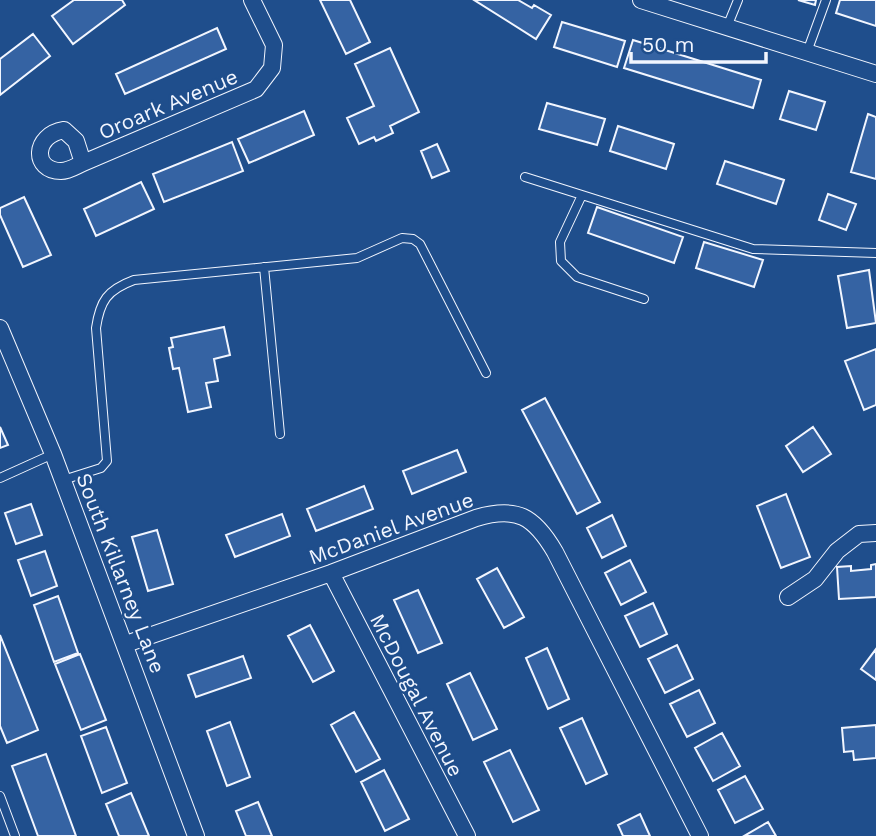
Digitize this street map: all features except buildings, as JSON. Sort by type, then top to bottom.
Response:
[{"type":"street","name":"Oroark Avenue","points":[[83,163],[256,89],[272,68],[274,46],[252,0]]},
{"type":"street","points":[[641,0],[876,74]]},
{"type":"street","name":"South Killarney Lane","points":[[0,328],[53,454],[196,836]]},
{"type":"street","name":"McDaniel Avenue","points":[[126,644],[496,513],[514,513],[531,520],[555,552],[700,836]]},
{"type":"street","points":[[788,597],[815,579],[837,551],[859,534],[876,533]]},
{"type":"street","name":"McDougal Avenue","points":[[331,573],[467,836]]},
{"type":"lane","points":[[727,27],[738,0]]},
{"type":"lane","points":[[807,52],[826,0]]},
{"type":"lane","points":[[525,177],[753,249],[876,253]]},
{"type":"lane","points":[[582,195],[560,242],[561,261],[577,277],[643,299]]},
{"type":"lane","points":[[63,480],[101,467],[107,461],[96,328],[99,311],[106,297],[117,286],[134,280],[357,258],[402,238],[413,239],[420,244],[486,373]]},
{"type":"lane","points":[[264,267],[280,434]]},
{"type":"lane","points":[[0,478],[53,454]]},
{"type":"lane","points":[[0,796],[15,836]]}]
